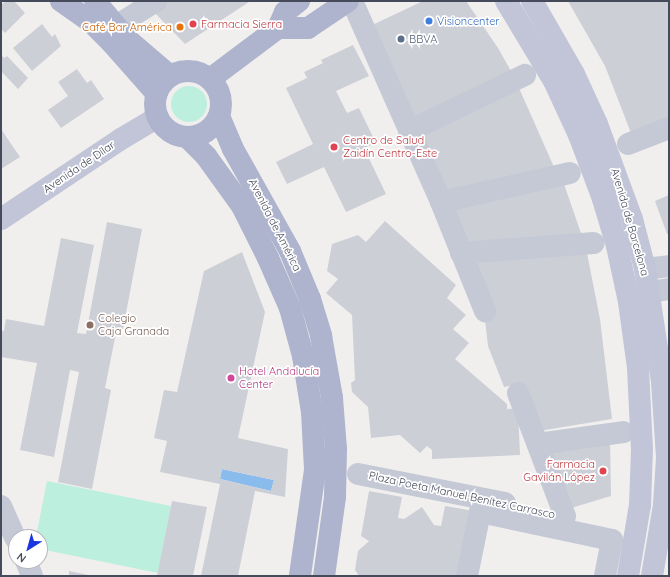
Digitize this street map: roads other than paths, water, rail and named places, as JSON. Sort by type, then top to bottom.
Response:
[{"type":"main road","points":[[61,1],[91,22],[157,94]]},
{"type":"main road","points":[[95,1],[127,39],[170,76]]},
{"type":"main road","points":[[210,79],[278,28],[285,12],[299,1]]},
{"type":"main road","points":[[278,28],[308,28],[348,1]]},
{"type":"main road","name":"Avenida de Barcelona","points":[[506,1],[554,81],[579,135],[617,246],[629,302],[638,368],[641,483],[628,576]]},
{"type":"main road","name":"Avenida de Barcelona","points":[[532,1],[574,74],[597,124],[632,219],[645,269],[659,291],[668,485],[652,576]]},
{"type":"main road","points":[[189,71],[204,74],[210,79],[221,97],[219,116],[206,132],[187,137],[171,132],[158,117],[155,104],[157,94],[162,84],[170,76],[189,71]]},
{"type":"main road","name":"Avenida de América","points":[[219,116],[233,149],[290,251],[310,299],[321,336],[332,398],[336,450],[335,497],[324,576]]},
{"type":"main road","name":"Avenida de Dílar","points":[[1,219],[121,139],[158,117]]},
{"type":"main road","name":"Avenida de América","points":[[187,137],[206,156],[242,206],[268,258],[290,308],[302,356],[312,412],[314,470],[300,576]]},
{"type":"street","points":[[124,21],[156,1]]},
{"type":"street","points":[[352,1],[441,202],[485,311]]},
{"type":"street","points":[[409,131],[525,75]]},
{"type":"street","points":[[628,144],[669,128]]},
{"type":"street","points":[[441,202],[570,173]]},
{"type":"street","points":[[461,253],[594,243]]},
{"type":"street","points":[[645,269],[669,266]]},
{"type":"street","points":[[518,393],[538,444],[623,432]]},
{"type":"street","name":"Plaza Poeta Manuel Benítez Carrasco","points":[[358,474],[565,516],[538,444]]},
{"type":"street","points":[[641,483],[668,485]]},
{"type":"street","points":[[1,506],[11,529]]},
{"type":"street","name":"Plaza Poeta Manuel Benítez Carrasco","points":[[468,576],[480,512],[612,540],[605,576]]},
{"type":"water","points":[[222,469],[274,480],[271,491],[220,479]]},
{"type":"place","name":"Visioncenter","points":[[429,21]]},
{"type":"place","name":"Farmacia Sierra","points":[[193,24]]},
{"type":"place","name":"Café Bar América","points":[[180,27]]},
{"type":"place","name":"BBVA","points":[[401,39]]},
{"type":"place","name":"Centro de Salud Zaidín Centro-Este","points":[[334,147]]},
{"type":"place","name":"Colegio Caja Granada","points":[[90,325]]},
{"type":"place","name":"Hotel Andalucía Center","points":[[231,378]]},
{"type":"place","name":"Farmacia Gavilán López","points":[[603,471]]}]
